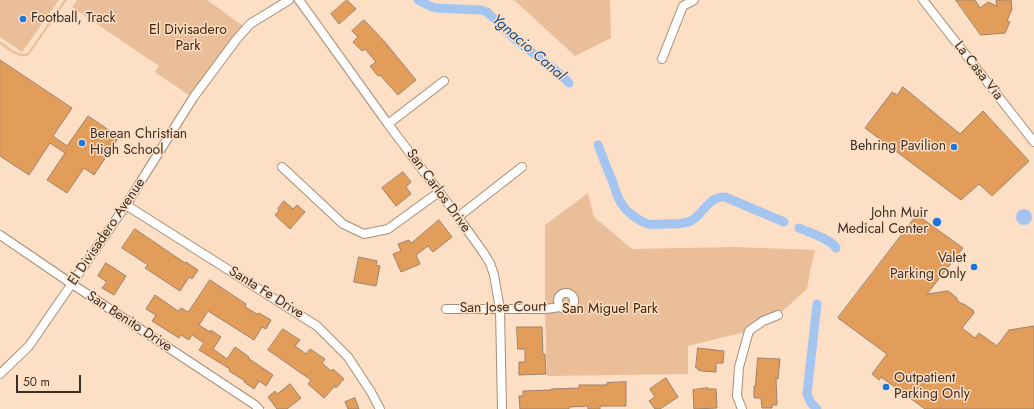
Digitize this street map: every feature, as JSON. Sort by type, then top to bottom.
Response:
[{"type":"street","name":"El Divisadero Avenue","points":[[0,374],[29,346],[126,205],[193,98],[236,40],[250,24],[288,0]]},
{"type":"street","name":"San Carlos Drive","points":[[298,0],[458,217],[490,264],[494,275],[500,309],[502,409]]},
{"type":"street","points":[[662,59],[683,6],[694,0]]},
{"type":"street","name":"La Casa Via","points":[[923,0],[1034,142]]},
{"type":"street","points":[[388,124],[444,81]]},
{"type":"street","points":[[282,167],[343,224],[364,234],[388,229],[439,192]]},
{"type":"street","points":[[458,217],[522,167]]},
{"type":"street","name":"Santa Fe Drive","points":[[126,205],[317,326],[348,357],[371,392],[380,409]]},
{"type":"street","name":"San Benito Drive","points":[[0,235],[259,409]]},
{"type":"street","name":"San Jose Court","points":[[446,309],[545,309],[561,307]]},
{"type":"street","points":[[742,409],[737,396],[739,367],[749,331],[763,321],[778,315]]},
{"type":"green space","name":"Football, Track","points":[[0,0],[59,0],[22,52],[0,37]]},
{"type":"green space","points":[[64,0],[67,0],[29,55],[18,55],[0,44],[0,41],[21,54],[28,53]]},
{"type":"green space","name":"El Divisadero Park","points":[[77,0],[207,0],[246,28],[193,98],[155,72],[159,66],[72,7]]},
{"type":"green space","points":[[514,0],[610,0],[611,38],[575,56]]},
{"type":"green space","name":"San Miguel Park","points":[[588,193],[594,217],[632,249],[734,247],[815,250],[807,289],[778,315],[749,331],[688,346],[688,374],[547,376],[545,225]]},
{"type":"water","points":[[1024,209],[1031,214],[1032,217],[1027,224],[1024,225],[1017,220],[1016,217],[1021,210]]},
{"type":"building","points":[[347,0],[356,9],[339,24],[331,14]]},
{"type":"building","points":[[956,0],[975,0],[980,8],[988,2],[997,6],[996,0],[1011,0],[1012,9],[1007,21],[1010,22],[1005,33],[981,35]]},
{"type":"building","points":[[364,20],[384,41],[416,80],[398,95],[370,66],[376,62],[365,49],[362,51],[353,42],[358,37],[352,31]]},
{"type":"building","points":[[0,60],[72,108],[53,136],[67,146],[88,116],[119,137],[94,175],[84,168],[67,193],[47,180],[65,153],[50,143],[29,175],[0,156]]},
{"type":"building","name":"Behring Pavilion","points":[[903,87],[960,134],[983,111],[1029,161],[992,196],[979,184],[961,200],[865,128],[892,92],[897,95]]},
{"type":"building","points":[[403,172],[411,182],[406,187],[411,194],[396,206],[382,188]]},
{"type":"building","points":[[284,201],[293,209],[297,205],[305,212],[290,229],[275,215],[279,211],[278,209]]},
{"type":"building","points":[[917,215],[963,248],[927,294],[948,291],[962,304],[973,310],[974,313],[962,328],[975,338],[979,333],[997,346],[1009,330],[1034,326],[1034,409],[925,409],[881,377],[879,380],[872,374],[887,354],[838,318]]},
{"type":"building","points":[[439,220],[452,237],[433,252],[428,246],[416,255],[420,264],[401,272],[393,254],[401,251],[398,244],[409,240],[411,243]]},
{"type":"building","points":[[135,229],[185,263],[186,262],[198,270],[192,279],[189,277],[180,291],[145,268],[148,265],[122,248]]},
{"type":"building","points":[[359,257],[377,261],[376,265],[380,266],[376,286],[354,282]]},
{"type":"building","points":[[106,263],[126,276],[114,295],[102,288],[107,282],[98,276]]},
{"type":"building","points":[[210,280],[246,304],[245,307],[271,320],[266,329],[262,327],[254,340],[208,311],[199,325],[210,332],[211,330],[221,337],[213,349],[227,359],[235,347],[273,375],[266,386],[259,381],[254,389],[244,382],[245,381],[229,371],[230,369],[199,350],[204,343],[192,335],[189,340],[181,335],[179,338],[152,321],[156,315],[146,309],[155,295],[178,311],[181,308],[188,312]]},
{"type":"building","points":[[517,327],[542,327],[543,355],[545,354],[546,374],[519,375],[519,362],[525,362],[525,349],[518,349]]},
{"type":"building","points":[[283,329],[300,340],[295,346],[306,354],[310,349],[325,359],[322,363],[331,371],[333,369],[344,379],[324,398],[308,384],[311,380],[268,350]]},
{"type":"building","points":[[698,348],[724,351],[723,363],[716,363],[716,372],[702,371],[696,368]]},
{"type":"building","points":[[758,358],[780,359],[778,379],[776,378],[777,405],[772,405],[772,408],[762,408],[761,398],[754,398]]},
{"type":"building","points":[[666,378],[678,397],[660,409],[655,409],[649,401],[655,397],[650,389]]},
{"type":"building","points":[[626,382],[626,406],[600,406],[600,409],[588,409],[588,406],[569,407],[569,409],[520,409],[519,396],[523,396],[523,391],[579,388],[579,385],[607,385],[607,383]]},
{"type":"building","points":[[290,384],[301,398],[287,409],[277,409],[268,397],[275,391],[277,394]]},
{"type":"building","points":[[708,388],[716,389],[717,408],[694,409],[693,390]]},
{"type":"building","points":[[355,398],[359,409],[348,409],[345,402]]},
{"type":"waterway","name":"Ygnacio Canal","points":[[418,0],[436,8],[481,10],[487,12],[516,40],[559,73],[569,83]]},
{"type":"waterway","name":"Ygnacio Canal","points":[[598,145],[621,203],[625,209],[637,219],[645,223],[679,224],[691,221],[710,202],[719,197],[725,197],[784,222]]},
{"type":"waterway","name":"Ygnacio Canal","points":[[799,228],[824,239],[836,248]]},
{"type":"waterway","name":"Ygnacio Canal","points":[[817,304],[807,394],[811,403],[817,409]]},
{"type":"place","name":"Football, Track","points":[[23,19]]},
{"type":"place","name":"Berean Christian High School","points":[[82,143]]},
{"type":"place","name":"Behring Pavilion","points":[[954,147]]},
{"type":"place","name":"John Muir Medical Center","points":[[937,222]]},
{"type":"place","name":"Valet Parking Only","points":[[974,267]]},
{"type":"place","name":"Outpatient Parking Only","points":[[886,387]]}]
